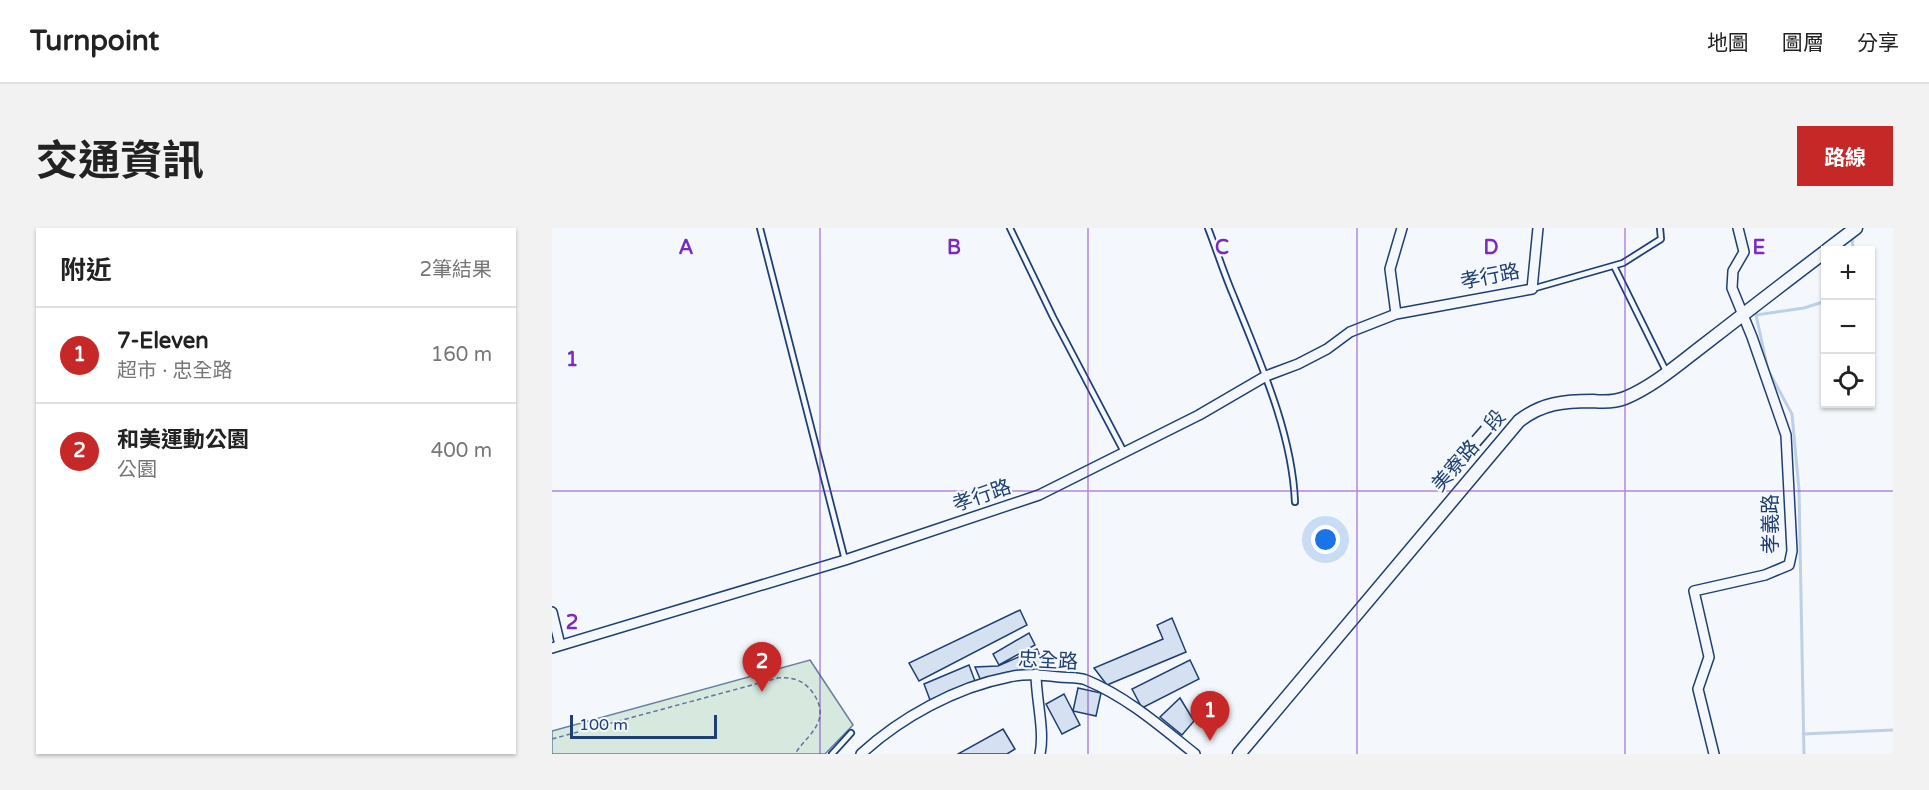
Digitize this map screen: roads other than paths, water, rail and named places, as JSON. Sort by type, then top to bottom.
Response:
[{"type":"street","points":[[1396,314],[1390,269],[1401,228]]},
{"type":"street","name":"孝行路","points":[[556,646],[845,560],[1039,495],[1199,415],[1266,376],[1298,364],[1327,349],[1350,332],[1396,314],[1532,289],[1538,228]]},
{"type":"street","name":"孝義路","points":[[1714,754],[1698,689],[1709,657],[1694,591],[1765,575],[1789,565],[1792,551],[1786,435],[1752,337],[1732,288],[1733,271],[1744,252],[1738,228]]},
{"type":"street","name":"美寮路二段","points":[[1833,246],[1856,228]]},
{"type":"street","name":"美寮路二段","points":[[1239,754],[1520,421],[1536,410],[1554,403],[1622,400],[1667,373],[1821,255]]},
{"type":"street","points":[[552,612],[556,646]]},
{"type":"street","points":[[1036,674],[1036,698],[1042,744],[1040,754]]},
{"type":"street","name":"忠全路","points":[[861,754],[882,735],[923,709],[963,690],[1009,676],[1036,674],[1083,679],[1128,701],[1195,754]]},
{"type":"lane","points":[[760,228],[845,560]]},
{"type":"lane","points":[[1010,228],[1053,317],[1124,452]]},
{"type":"lane","points":[[1208,228],[1266,376],[1294,472],[1295,502]]},
{"type":"lane","points":[[1532,289],[1623,263],[1661,239],[1660,228]]},
{"type":"lane","points":[[1614,266],[1667,373]]},
{"type":"lane","points":[[832,754],[851,733]]},
{"type":"waterway","points":[[1852,236],[1853,246]]},
{"type":"waterway","points":[[1804,754],[1799,490],[1792,414],[1768,370],[1756,315],[1804,308],[1821,303]]},
{"type":"waterway","points":[[1803,734],[1893,730]]},
{"type":"place","name":"和美運動公園","points":[[762,692]]},
{"type":"place","name":"7-Eleven","points":[[1210,741]]}]
